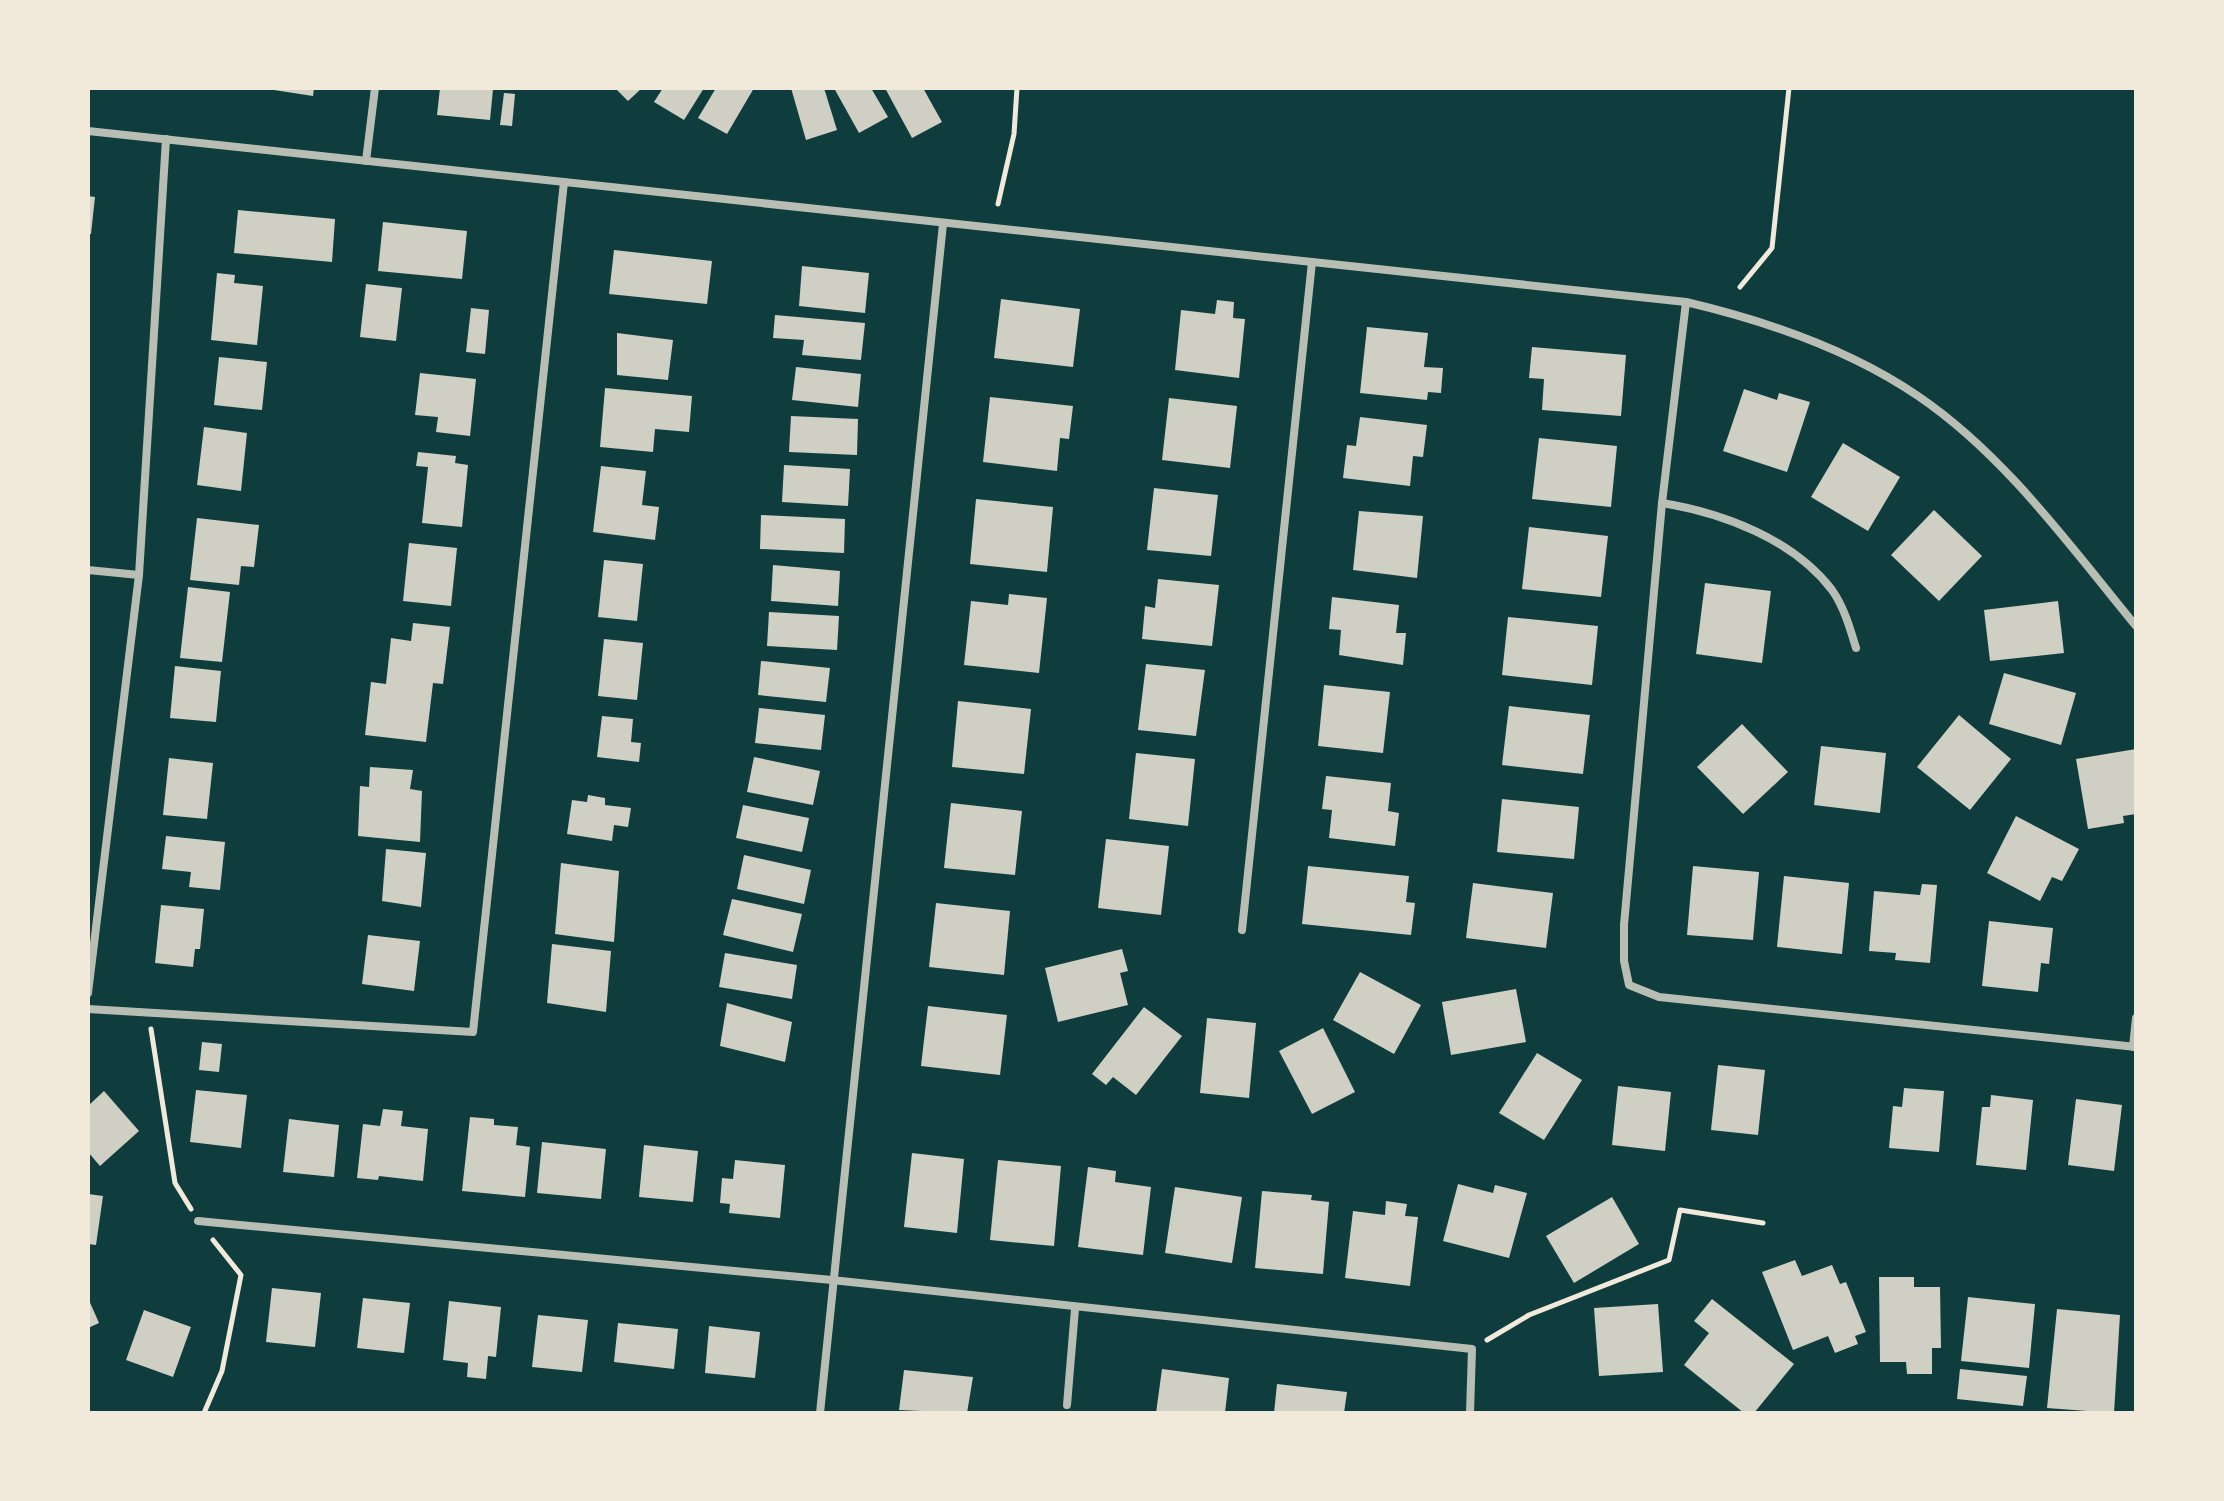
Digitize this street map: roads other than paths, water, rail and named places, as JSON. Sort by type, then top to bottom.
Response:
[{"type":"street","points":[[366,161],[375,88]]},
{"type":"street","points":[[88,131],[1686,302],[1733,313],[1846,355],[1919,396],[1978,447],[2034,502],[2136,626]]},
{"type":"street","points":[[88,993],[139,575],[166,139]]},
{"type":"street","points":[[88,1009],[473,1032],[564,182]]},
{"type":"street","points":[[820,1413],[943,224]]},
{"type":"street","points":[[1242,930],[1312,262]]},
{"type":"street","points":[[1686,302],[1662,503],[1624,925],[1624,961],[1629,985],[1659,997],[2134,1047],[2136,1018]]},
{"type":"street","points":[[1662,503],[1701,509],[1759,533],[1802,560],[1833,592],[1856,648]]},
{"type":"street","points":[[88,570],[139,575]]},
{"type":"street","points":[[198,1221],[832,1280],[1075,1309],[1472,1349],[1470,1413]]},
{"type":"street","points":[[1067,1405],[1075,1309]]}]
